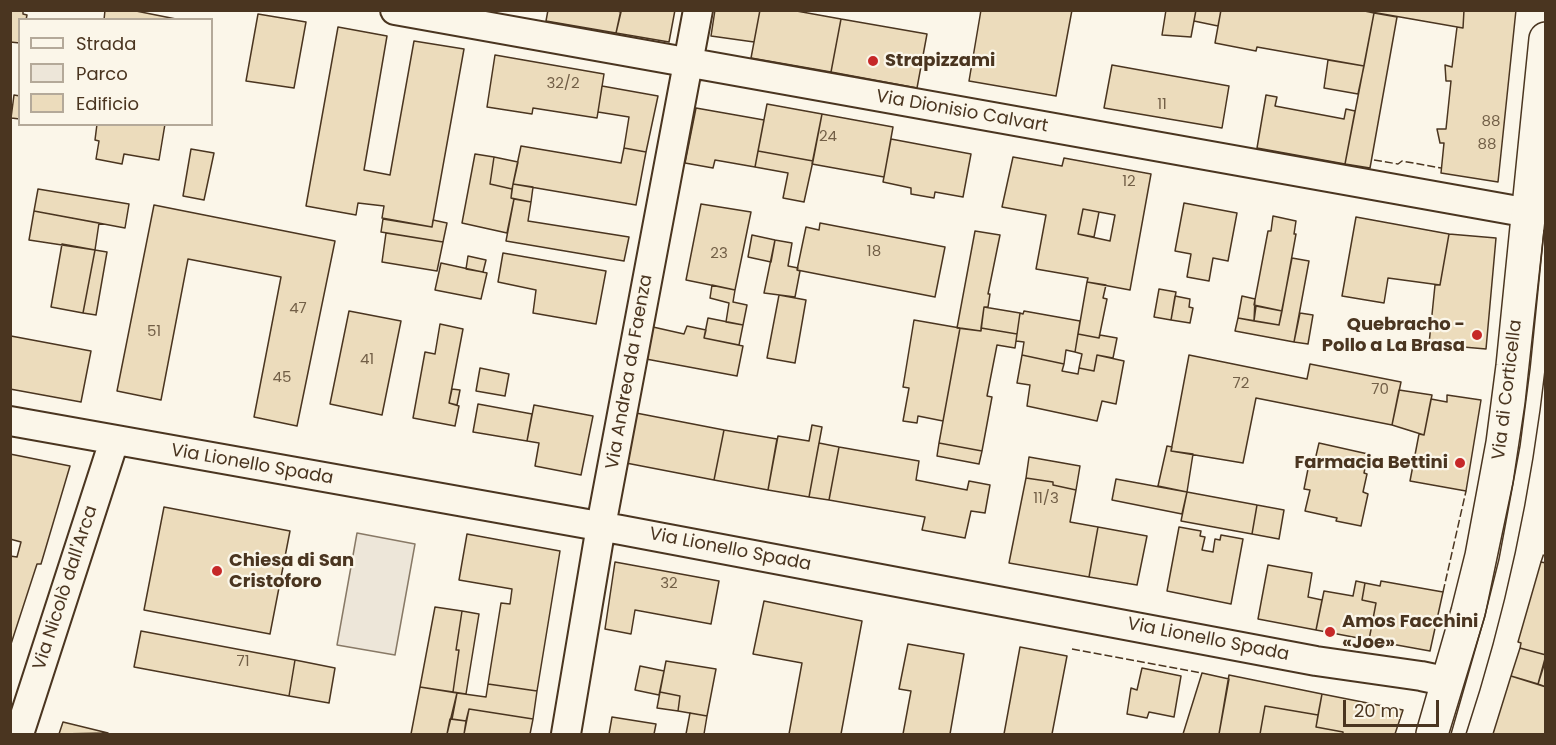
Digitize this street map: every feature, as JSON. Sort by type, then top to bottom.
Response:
[{"type":"main road","name":"Via di Corticella","points":[[1433,735],[1482,556],[1497,479],[1537,214],[1545,39]]},
{"type":"street","name":"Via Dionisio Calvart","points":[[395,10],[1537,214]]},
{"type":"street","name":"Via Andrea da Faenza","points":[[566,735],[601,526],[698,10]]},
{"type":"street","name":"Via Lionello Spada","points":[[10,421],[601,526],[1316,661],[1449,682]]},
{"type":"street","name":"Via Nicolò dall'Arca","points":[[19,735],[114,441]]},
{"type":"green space","points":[[357,533],[415,544],[395,655],[337,645]]},
{"type":"building","points":[[10,10],[23,10],[23,14],[27,15],[26,18],[18,18],[18,43],[10,42]]},
{"type":"building","points":[[105,10],[131,10],[171,18],[104,18]]},
{"type":"building","points":[[548,10],[614,10],[621,12],[616,33],[546,21]]},
{"type":"building","points":[[621,10],[675,10],[669,42],[616,33]]},
{"type":"building","points":[[715,10],[760,10],[754,42],[711,36]]},
{"type":"building","points":[[760,10],[791,10],[841,19],[831,72],[751,58]]},
{"type":"building","points":[[981,10],[1072,10],[1056,96],[969,81]]},
{"type":"building","points":[[1166,10],[1196,10],[1191,37],[1162,35]]},
{"type":"building","points":[[1196,10],[1221,10],[1218,26],[1194,21]]},
{"type":"building","points":[[1221,10],[1360,10],[1374,13],[1364,66],[1257,47],[1256,51],[1215,43]]},
{"type":"building","points":[[1360,10],[1464,10],[1463,28]]},
{"type":"building","points":[[1464,10],[1516,10],[1498,182],[1441,173],[1444,143],[1440,143],[1437,129],[1446,129],[1451,81],[1446,81],[1445,65],[1452,67],[1457,27],[1463,28]]},
{"type":"building","points":[[1374,13],[1397,17],[1370,168],[1345,164]]},
{"type":"building","points":[[258,14],[306,22],[294,88],[246,81]]},
{"type":"building","points":[[841,19],[927,34],[917,88],[831,72]]},
{"type":"building","points":[[338,27],[387,36],[364,170],[390,175],[414,41],[464,49],[432,227],[382,218],[384,206],[358,203],[356,215],[306,206]]},
{"type":"building","points":[[495,55],[604,74],[597,118],[533,108],[532,114],[487,107]]},
{"type":"building","points":[[1328,60],[1364,66],[1358,94],[1324,88]]},
{"type":"building","points":[[1112,65],[1229,86],[1222,128],[1104,108]]},
{"type":"building","points":[[602,86],[658,96],[646,152],[624,148],[629,117],[598,112]]},
{"type":"building","points":[[14,95],[18,96],[18,119],[11,118]]},
{"type":"building","points":[[1266,95],[1277,97],[1275,106],[1344,119],[1346,109],[1355,111],[1345,164],[1257,148]]},
{"type":"building","points":[[767,104],[822,114],[813,161],[758,151]]},
{"type":"building","points":[[696,108],[764,120],[755,167],[715,160],[713,168],[685,163]]},
{"type":"building","points":[[822,114],[893,127],[884,177],[812,164]]},
{"type":"building","points":[[97,126],[165,126],[159,160],[124,154],[122,164],[96,159],[99,141],[95,140]]},
{"type":"building","points":[[891,139],[971,154],[963,197],[935,192],[934,198],[911,194],[911,188],[883,182]]},
{"type":"building","points":[[521,146],[621,163],[624,148],[646,152],[636,205],[513,184]]},
{"type":"building","points":[[191,149],[214,153],[204,200],[183,196]]},
{"type":"building","points":[[758,151],[813,161],[804,202],[783,198],[788,173],[755,167]]},
{"type":"building","points":[[475,154],[494,157],[490,184],[512,189],[511,198],[514,199],[507,233],[462,223]]},
{"type":"building","points":[[494,157],[518,162],[512,189],[490,184]]},
{"type":"building","points":[[1013,157],[1062,166],[1064,158],[1151,174],[1130,290],[1087,282],[1088,278],[1036,269],[1046,215],[1002,207]],"holes":[[[1083,209],[1115,215],[1110,241],[1078,234]]]},
{"type":"building","points":[[513,184],[533,187],[531,202],[511,198]]},
{"type":"building","points":[[38,189],[129,204],[125,228],[34,211]]},
{"type":"building","points":[[514,199],[531,202],[528,221],[629,237],[624,261],[506,241]]},
{"type":"building","points":[[1184,203],[1237,213],[1228,261],[1213,258],[1209,281],[1187,277],[1191,254],[1175,251]]},
{"type":"building","points":[[701,204],[751,212],[735,290],[686,280]]},
{"type":"building","points":[[154,205],[335,241],[297,426],[254,417],[281,277],[188,259],[161,400],[117,391]]},
{"type":"building","points":[[1083,209],[1099,212],[1094,237],[1078,234]]},
{"type":"building","points":[[34,211],[99,223],[95,250],[29,240]]},
{"type":"building","points":[[1273,216],[1296,221],[1294,234],[1296,234],[1282,311],[1254,305]]},
{"type":"building","points":[[1356,217],[1449,234],[1440,285],[1388,278],[1384,303],[1342,296]]},
{"type":"building","points":[[383,219],[432,227],[433,220],[447,223],[443,242],[381,232]]},
{"type":"building","points":[[820,223],[945,247],[935,297],[797,270],[806,227],[819,230]]},
{"type":"building","points":[[975,231],[1000,235],[988,294],[990,294],[988,307],[984,307],[981,331],[957,328]]},
{"type":"building","points":[[386,233],[443,242],[437,271],[382,262]]},
{"type":"building","points":[[1449,234],[1496,238],[1486,349],[1429,344],[1435,285],[1440,285]]},
{"type":"building","points":[[752,235],[775,240],[771,262],[748,257]]},
{"type":"building","points":[[775,240],[792,243],[788,266],[798,268],[797,270],[800,271],[795,297],[764,293]]},
{"type":"building","points":[[62,244],[95,250],[83,313],[51,307]]},
{"type":"building","points":[[95,250],[107,252],[96,315],[83,313]]},
{"type":"building","points":[[503,253],[606,271],[596,324],[533,313],[536,290],[498,282]]},
{"type":"building","points":[[468,256],[486,260],[483,272],[466,269]]},
{"type":"building","points":[[1292,258],[1309,261],[1294,342],[1235,331],[1238,318],[1279,325]]},
{"type":"building","points":[[441,263],[487,273],[481,299],[435,290]]},
{"type":"building","points":[[1087,282],[1106,285],[1103,298],[1107,299],[1099,338],[1078,334]]},
{"type":"building","points":[[712,285],[735,290],[733,302],[747,305],[743,325],[726,322],[729,303],[710,298]]},
{"type":"building","points":[[1159,289],[1176,292],[1171,320],[1154,317]]},
{"type":"building","points":[[779,295],[806,300],[795,363],[767,358]]},
{"type":"building","points":[[1175,296],[1190,299],[1189,307],[1193,308],[1190,323],[1171,320]]},
{"type":"building","points":[[1242,296],[1255,299],[1254,321],[1238,318]]},
{"type":"building","points":[[1256,306],[1282,311],[1279,325],[1254,321]]},
{"type":"building","points":[[984,307],[1020,313],[1017,334],[981,328]]},
{"type":"building","points":[[349,311],[401,321],[382,415],[330,404]]},
{"type":"building","points":[[1024,311],[1080,321],[1075,352],[1066,350],[1064,364],[1022,355],[1024,342],[1016,341],[1020,313],[1023,314]]},
{"type":"building","points":[[1300,313],[1313,315],[1308,344],[1294,342]]},
{"type":"building","points":[[708,318],[743,325],[739,345],[704,338]]},
{"type":"building","points":[[914,320],[960,328],[943,421],[918,416],[917,423],[903,421],[909,388],[903,387]]},
{"type":"building","points":[[440,324],[463,329],[449,403],[459,406],[455,426],[413,418],[425,352],[435,354]]},
{"type":"building","points":[[687,326],[706,330],[704,338],[743,346],[737,376],[646,359],[653,327],[684,334]]},
{"type":"building","points":[[960,328],[981,331],[981,328],[1017,334],[1015,348],[997,345],[987,396],[992,397],[982,451],[939,443]]},
{"type":"building","points":[[1078,334],[1099,338],[1100,335],[1117,338],[1113,358],[1097,355],[1094,371],[1079,368],[1082,354],[1075,352]]},
{"type":"building","points":[[11,336],[91,351],[81,402],[10,389]]},
{"type":"building","points":[[1022,355],[1064,364],[1062,371],[1078,374],[1079,368],[1094,371],[1097,355],[1124,361],[1116,404],[1102,401],[1097,421],[1027,406],[1030,385],[1017,383]]},
{"type":"building","points":[[1189,355],[1307,379],[1310,364],[1401,382],[1392,425],[1256,398],[1243,463],[1171,451]]},
{"type":"building","points":[[480,368],[509,374],[505,396],[476,391]]},
{"type":"building","points":[[452,389],[460,390],[457,405],[449,403]]},
{"type":"building","points":[[1399,390],[1432,395],[1424,435],[1392,425]]},
{"type":"building","points":[[1447,395],[1481,400],[1466,491],[1410,481],[1419,434],[1424,435],[1431,399],[1447,402]]},
{"type":"building","points":[[478,404],[532,414],[527,441],[473,432]]},
{"type":"building","points":[[534,405],[593,416],[581,475],[535,466],[539,443],[527,441]]},
{"type":"building","points":[[636,413],[724,430],[714,480],[626,463]]},
{"type":"building","points":[[812,425],[822,427],[809,497],[768,490],[778,436],[809,441]]},
{"type":"building","points":[[724,430],[777,439],[768,490],[714,480]]},
{"type":"building","points":[[819,443],[839,447],[829,500],[809,497]]},
{"type":"building","points":[[939,443],[982,451],[979,464],[937,456]]},
{"type":"building","points":[[1319,443],[1368,454],[1363,492],[1368,494],[1361,526],[1305,511],[1310,490],[1304,489],[1310,459],[1315,460]]},
{"type":"building","points":[[1167,446],[1172,447],[1171,451],[1193,454],[1187,492],[1158,486]]},
{"type":"building","points":[[839,447],[919,461],[916,480],[967,490],[969,481],[990,485],[985,513],[971,511],[965,538],[922,530],[925,517],[829,500]]},
{"type":"building","points":[[10,454],[70,466],[41,564],[37,564],[10,647],[10,556],[17,557],[21,542],[10,539]]},
{"type":"building","points":[[1029,457],[1080,466],[1076,490],[1053,485],[1053,482],[1026,478]]},
{"type":"building","points":[[1026,478],[1053,482],[1053,485],[1076,490],[1070,522],[1098,527],[1089,577],[1009,563]]},
{"type":"building","points":[[1116,479],[1187,492],[1182,514],[1112,500]]},
{"type":"building","points":[[1187,492],[1257,505],[1252,534],[1181,521]]},
{"type":"building","points":[[1257,505],[1284,510],[1279,539],[1252,534]]},
{"type":"building","name":"Chiesa di San Cristoforo","points":[[164,507],[290,531],[270,634],[144,610]]},
{"type":"building","points":[[1098,527],[1147,536],[1137,585],[1089,577]]},
{"type":"building","points":[[1179,527],[1201,531],[1200,536],[1205,537],[1202,550],[1213,552],[1215,539],[1220,540],[1221,535],[1243,539],[1231,604],[1167,591]]},
{"type":"building","points":[[467,534],[560,551],[537,691],[488,684],[501,603],[510,604],[512,589],[459,580]]},
{"type":"building","points":[[615,562],[719,581],[711,624],[635,610],[631,634],[605,629]]},
{"type":"building","points":[[1541,562],[1546,563],[1546,655],[1520,648],[1521,643],[1518,642]]},
{"type":"building","points":[[1268,565],[1312,573],[1308,597],[1322,600],[1316,630],[1258,619]]},
{"type":"building","points":[[1356,581],[1365,583],[1362,600],[1376,603],[1369,640],[1316,630],[1324,591],[1353,596]]},
{"type":"building","points":[[1381,581],[1443,592],[1430,651],[1369,640],[1376,603],[1362,600],[1365,583],[1380,586]]},
{"type":"building","points":[[764,601],[862,621],[841,734],[789,734],[802,663],[753,654]]},
{"type":"building","points":[[435,607],[462,611],[453,692],[420,687]]},
{"type":"building","points":[[462,611],[479,614],[466,694],[453,692]]},
{"type":"building","points":[[141,631],[295,660],[289,696],[134,667]]},
{"type":"building","points":[[908,644],[964,654],[950,734],[903,734],[911,691],[899,689]]},
{"type":"building","points":[[1020,647],[1067,656],[1052,734],[1004,734]]},
{"type":"building","points":[[1520,648],[1546,655],[1538,684],[1511,676]]},
{"type":"building","points":[[1546,659],[1546,687],[1538,684]]},
{"type":"building","points":[[295,660],[335,668],[329,703],[289,696]]},
{"type":"building","points":[[666,661],[716,669],[707,716],[678,711],[680,696],[660,692]]},
{"type":"building","points":[[640,666],[664,671],[659,695],[635,690]]},
{"type":"building","points":[[1142,668],[1181,676],[1174,717],[1149,712],[1147,718],[1127,714],[1131,688],[1137,690]]},
{"type":"building","points":[[1202,673],[1229,679],[1219,734],[1183,734]]},
{"type":"building","points":[[1229,675],[1322,694],[1318,715],[1265,706],[1260,734],[1219,734]]},
{"type":"building","points":[[1511,676],[1546,687],[1546,734],[1493,734]]},
{"type":"building","points":[[488,684],[537,691],[533,719],[469,709],[466,721],[452,719],[457,693],[486,697]]},
{"type":"building","points":[[420,687],[457,693],[447,734],[411,734]]},
{"type":"building","points":[[660,692],[680,696],[678,711],[657,708]]},
{"type":"building","points":[[1322,694],[1403,710],[1395,734],[1343,734],[1343,732],[1316,727]]},
{"type":"building","points":[[1265,706],[1318,715],[1316,727],[1343,732],[1343,734],[1260,734]]},
{"type":"building","points":[[469,709],[533,719],[530,734],[464,734]]},
{"type":"building","points":[[690,713],[707,716],[704,734],[686,734]]},
{"type":"building","points":[[612,717],[656,724],[654,734],[609,734]]},
{"type":"building","points":[[450,719],[466,721],[464,734],[447,734]]},
{"type":"building","points":[[63,722],[108,733],[59,734]]},
{"type":"tram line","points":[[1449,734],[1485,616],[1513,483],[1525,404],[1546,212]]},
{"type":"tram line","points":[[1466,734],[1493,643],[1516,550],[1533,457],[1546,362]]},
{"type":"fence","points":[[1374,160],[1398,164],[1402,161],[1441,168]]},
{"type":"fence","points":[[1443,592],[1466,491]]},
{"type":"fence","points":[[1541,562],[1546,547]]},
{"type":"fence","points":[[1072,649],[1202,673]]},
{"type":"place","name":"Strapizzami","points":[[873,61]]},
{"type":"place","name":"Quebracho - Pollo a La Brasa","points":[[1477,335]]},
{"type":"place","name":"Farmacia Bettini","points":[[1460,463]]},
{"type":"place","name":"Chiesa di San Cristoforo","points":[[217,571]]},
{"type":"place","name":"Amos Facchini «Joe»","points":[[1330,632]]}]
